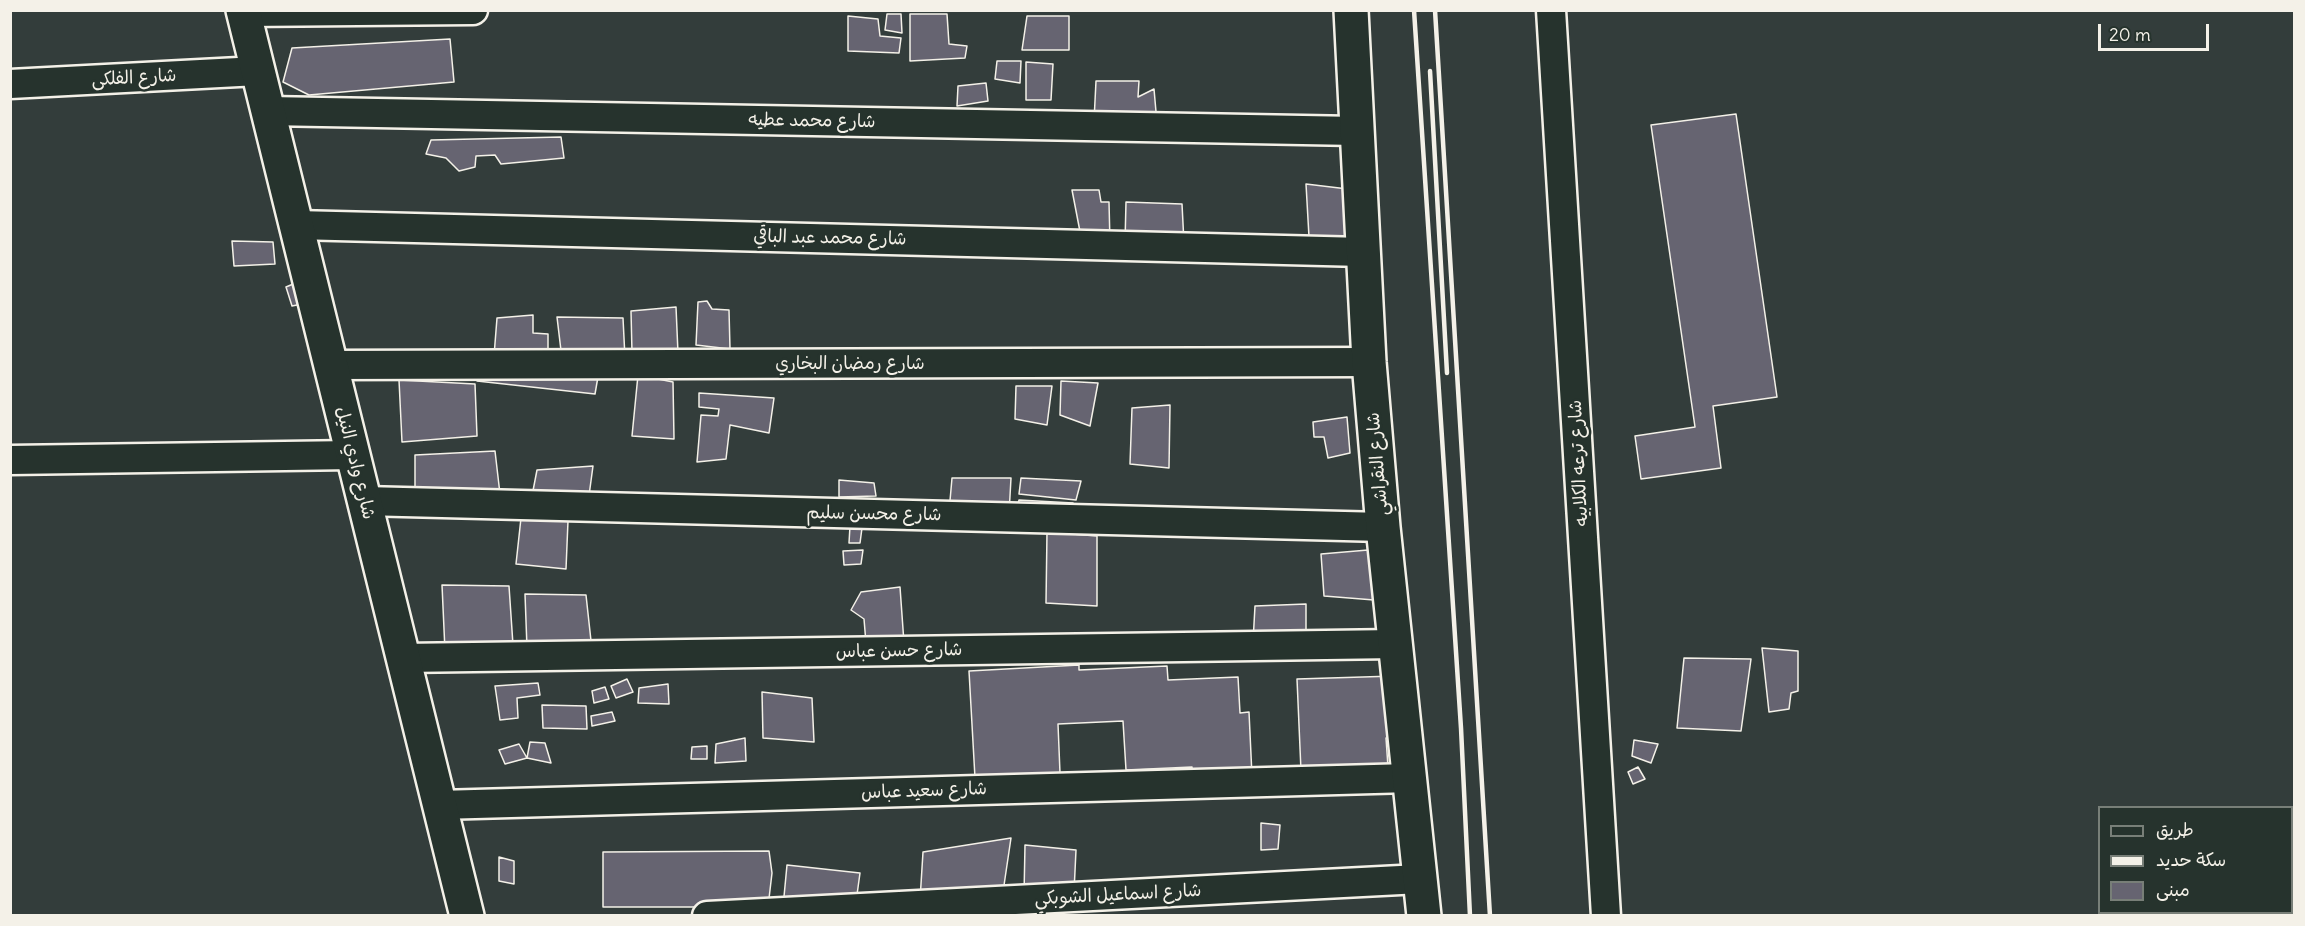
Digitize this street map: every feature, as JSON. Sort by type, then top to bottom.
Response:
[{"type":"street","points":[[243,11],[473,10]]},
{"type":"street","name":"شارع النقراشي","points":[[1351,10],[1369,362],[1383,527],[1424,915]]},
{"type":"street","name":"شارع ترعه الكلابيه","points":[[1551,10],[1606,915]]},
{"type":"street","name":"شارع وادي النيل","points":[[243,11],[467,915]]},
{"type":"street","name":"شارع الفلكى","points":[[10,84],[258,71]]},
{"type":"street","name":"شارع محمد عطيه","points":[[268,111],[1357,131]]},
{"type":"street","name":"شارع محمد عبد الباقي","points":[[296,225],[1363,252]]},
{"type":"street","name":"شارع رمضان البخاري","points":[[331,365],[1369,362]]},
{"type":"street","points":[[10,460],[353,455]]},
{"type":"street","name":"شارع محسن سليم","points":[[364,501],[1383,527]]},
{"type":"street","name":"شارع حسن عباس","points":[[403,658],[1395,644]]},
{"type":"street","name":"شارع سعيد عباس","points":[[439,805],[1410,778]]},
{"type":"street","name":"شارع اسماعيل الشوبكي","points":[[708,915],[1420,879]]},
{"type":"building","points":[[887,14],[901,14],[902,33],[885,30]]},
{"type":"building","points":[[910,14],[947,14],[949,44],[967,46],[965,58],[910,61]]},
{"type":"building","points":[[848,16],[878,19],[880,36],[901,38],[899,53],[848,51]]},
{"type":"building","points":[[1027,16],[1069,16],[1069,50],[1022,50]]},
{"type":"building","points":[[450,39],[454,82],[309,95],[283,82],[292,48]]},
{"type":"building","points":[[997,61],[1021,61],[1020,83],[995,79]]},
{"type":"building","points":[[1026,62],[1053,64],[1051,100],[1026,100]]},
{"type":"building","points":[[1096,81],[1139,81],[1138,97],[1154,89],[1157,123],[1094,121]]},
{"type":"building","points":[[986,83],[988,101],[957,106],[958,86]]},
{"type":"building","points":[[1736,114],[1777,397],[1713,406],[1721,468],[1641,479],[1635,436],[1695,427],[1651,125]]},
{"type":"building","points":[[561,137],[564,158],[501,164],[495,155],[476,156],[475,167],[459,171],[446,158],[426,154],[431,140]]},
{"type":"building","points":[[1306,184],[1356,190],[1354,242],[1309,237]]},
{"type":"building","points":[[1072,190],[1099,190],[1101,202],[1109,202],[1110,243],[1082,242]]},
{"type":"building","points":[[1126,202],[1182,204],[1184,243],[1125,242]]},
{"type":"building","points":[[232,241],[273,242],[275,264],[234,266]]},
{"type":"building","points":[[298,282],[302,304],[292,306],[286,287]]},
{"type":"building","points":[[707,301],[712,309],[729,310],[730,349],[696,345],[698,302]]},
{"type":"building","points":[[676,307],[678,353],[632,353],[631,311]]},
{"type":"building","points":[[533,315],[533,333],[548,334],[548,357],[494,356],[497,318]]},
{"type":"building","points":[[557,317],[623,318],[625,358],[562,359]]},
{"type":"building","points":[[477,364],[599,371],[595,394],[477,381]]},
{"type":"building","points":[[638,375],[673,382],[674,439],[632,436]]},
{"type":"building","points":[[399,380],[475,384],[477,436],[402,442]]},
{"type":"building","points":[[1061,381],[1098,383],[1090,426],[1060,415]]},
{"type":"building","points":[[1016,386],[1052,386],[1047,425],[1015,419]]},
{"type":"building","points":[[699,393],[774,398],[769,433],[730,425],[726,459],[697,462],[701,415],[718,416],[719,409],[699,407]]},
{"type":"building","points":[[1170,405],[1169,468],[1130,464],[1132,408]]},
{"type":"building","points":[[1347,417],[1350,453],[1328,458],[1324,437],[1314,437],[1313,422]]},
{"type":"building","points":[[495,451],[500,494],[415,495],[415,455]]},
{"type":"building","points":[[593,466],[588,503],[531,501],[537,470]]},
{"type":"building","points":[[952,478],[1011,478],[1009,514],[949,512]]},
{"type":"building","points":[[1021,478],[1081,481],[1076,500],[1019,494]]},
{"type":"building","points":[[839,480],[874,483],[876,496],[839,497]]},
{"type":"building","points":[[1019,500],[1073,503],[1071,515],[1015,515]]},
{"type":"building","points":[[521,518],[568,521],[566,569],[516,564]]},
{"type":"building","points":[[850,526],[862,528],[860,543],[849,543]]},
{"type":"building","points":[[1047,532],[1097,536],[1097,606],[1046,603]]},
{"type":"building","points":[[863,550],[861,564],[844,565],[843,551]]},
{"type":"building","points":[[1368,550],[1374,600],[1324,596],[1321,554]]},
{"type":"building","points":[[442,585],[509,586],[513,645],[445,651]]},
{"type":"building","points":[[900,587],[904,643],[866,643],[864,619],[851,610],[861,592]]},
{"type":"building","points":[[525,594],[586,595],[592,650],[527,648]]},
{"type":"building","points":[[1306,604],[1306,642],[1253,642],[1255,606]]},
{"type":"building","points":[[1762,648],[1798,651],[1798,691],[1791,693],[1789,709],[1769,712]]},
{"type":"building","points":[[1684,658],[1751,659],[1741,731],[1677,728]]},
{"type":"building","points":[[1079,665],[1079,670],[1167,666],[1168,680],[1238,677],[1240,713],[1249,712],[1252,776],[1192,778],[1192,767],[1126,770],[1123,721],[1058,724],[1060,773],[975,778],[969,671]]},
{"type":"building","points":[[1395,676],[1397,737],[1386,738],[1388,767],[1301,771],[1297,679]]},
{"type":"building","points":[[627,679],[633,692],[616,698],[611,686]]},
{"type":"building","points":[[538,683],[540,695],[517,698],[518,718],[500,720],[495,686]]},
{"type":"building","points":[[668,684],[669,704],[638,703],[639,688]]},
{"type":"building","points":[[605,687],[609,699],[594,703],[592,691]]},
{"type":"building","points":[[762,692],[812,698],[814,742],[763,738]]},
{"type":"building","points":[[542,705],[586,706],[587,729],[543,728]]},
{"type":"building","points":[[612,712],[615,721],[592,726],[591,716]]},
{"type":"building","points":[[745,738],[746,761],[715,763],[716,744]]},
{"type":"building","points":[[1634,740],[1658,744],[1651,763],[1632,756]]},
{"type":"building","points":[[530,742],[545,743],[551,763],[527,758]]},
{"type":"building","points":[[519,744],[527,758],[505,764],[499,750]]},
{"type":"building","points":[[707,746],[707,759],[691,759],[692,747]]},
{"type":"building","points":[[1638,767],[1645,779],[1633,784],[1628,772]]},
{"type":"building","points":[[1261,823],[1280,825],[1278,849],[1261,850]]},
{"type":"building","points":[[1011,838],[1003,892],[920,900],[923,852]]},
{"type":"building","points":[[1025,845],[1076,850],[1074,892],[1024,895]]},
{"type":"building","points":[[769,851],[772,873],[768,907],[603,907],[603,852]]},
{"type":"building","points":[[499,857],[514,861],[514,884],[499,881]]},
{"type":"building","points":[[787,865],[860,873],[856,902],[783,907]]},
{"type":"railway","points":[[1414,10],[1461,728],[1470,916]]},
{"type":"railway","points":[[1435,10],[1490,916]]},
{"type":"railway","points":[[1430,71],[1447,373]]}]
